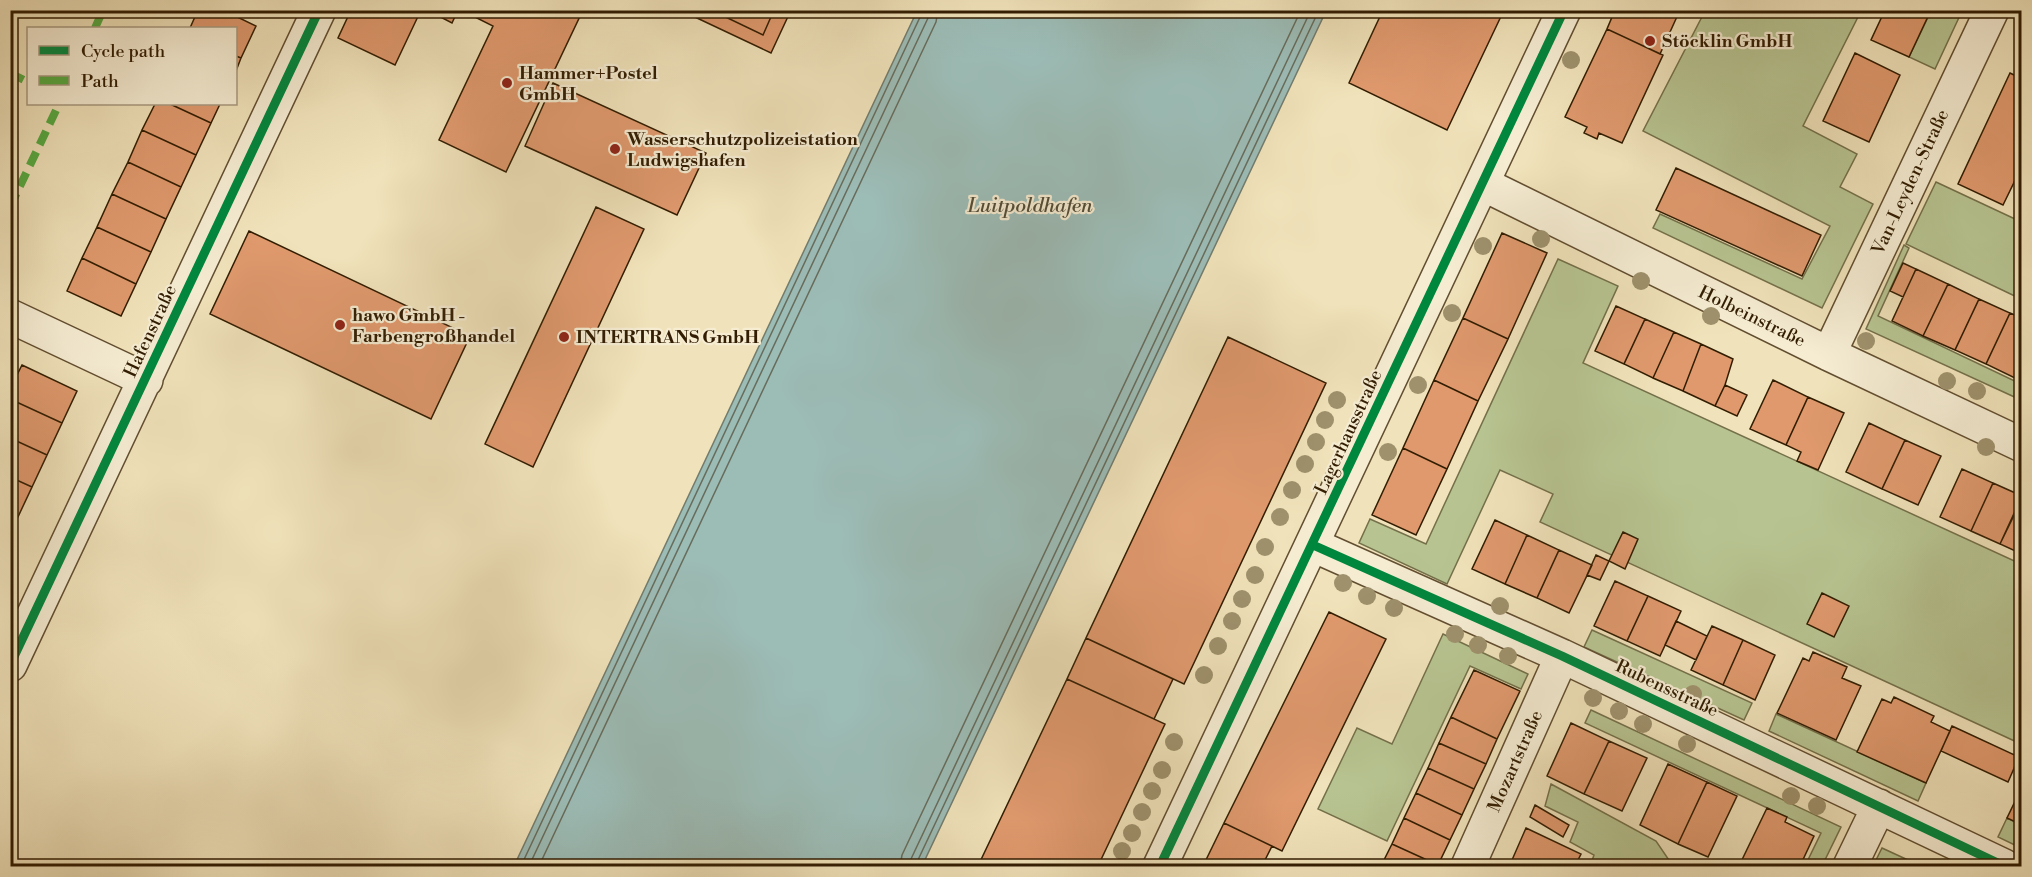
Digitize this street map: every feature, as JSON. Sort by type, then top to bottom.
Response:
[{"type":"street","name":"Hafenstraße","points":[[10,665],[319,10]]},
{"type":"street","name":"Lagerhausstraße","points":[[1160,867],[1484,184],[1564,10]]},
{"type":"street","name":"Van-Leyden-Straße","points":[[1828,354],[1992,10]]},
{"type":"street","name":"Holbeinstraße","points":[[1484,184],[1828,354],[2022,445]]},
{"type":"street","points":[[10,316],[146,380]]},
{"type":"street","name":"Rubensstraße","points":[[1313,545],[1562,656],[2004,867]]},
{"type":"street","name":"Mozartstraße","points":[[1468,867],[1562,656]]},
{"type":"street","points":[[1850,867],[1879,806]]},
{"type":"green space","points":[[1705,11],[1861,11],[1803,126],[1857,154],[1840,187],[1873,204],[1822,308],[1653,228],[1660,214],[1802,279],[1830,226],[1643,131]]},
{"type":"green space","points":[[1931,11],[1962,11],[1935,69],[1909,57]]},
{"type":"green space","points":[[1936,182],[2015,219],[2021,210],[2021,299],[1906,244]]},
{"type":"green space","points":[[1904,245],[1909,248],[1878,316],[2021,384],[2021,400],[1866,329]]},
{"type":"green space","points":[[1558,259],[1618,286],[1583,363],[2021,564],[2021,744],[1540,522],[1553,494],[1500,470],[1447,584],[1359,543],[1370,519],[1426,544]]},
{"type":"green space","points":[[1592,630],[1752,703],[1744,720],[1584,647]]},
{"type":"green space","points":[[1443,634],[1528,674],[1521,689],[1470,666],[1387,841],[1318,809],[1357,728],[1392,744]]},
{"type":"green space","points":[[1591,710],[1841,827],[1822,866],[1805,866],[1821,833],[1585,723]]},
{"type":"green space","points":[[1776,714],[1926,783],[1918,801],[1769,731]]},
{"type":"green space","points":[[1551,784],[1656,841],[1673,866],[1590,866],[1594,855],[1570,842],[1578,822],[1545,806]]},
{"type":"green space","points":[[2007,818],[2021,825],[2021,848],[1998,837]]},
{"type":"green space","points":[[1882,848],[1921,866],[1891,866],[1876,860]]},
{"type":"water","name":"Luitpoldhafen","points":[[917,11],[1326,11],[922,866],[514,866]]},
{"type":"building","points":[[198,10],[223,10],[256,26],[241,58],[237,56],[237,27],[190,27]]},
{"type":"building","points":[[351,10],[421,10],[395,65],[338,38]]},
{"type":"building","points":[[427,10],[458,10],[452,23]]},
{"type":"building","name":"Hammer+Postel GmbH","points":[[461,10],[578,10],[582,12],[506,172],[439,140],[493,26]]},
{"type":"building","points":[[680,10],[711,10],[763,35],[774,10],[791,10],[771,53]]},
{"type":"building","points":[[711,10],[774,10],[763,35]]},
{"type":"building","points":[[1383,10],[1504,10],[1447,130],[1349,83]]},
{"type":"building","name":"Stöcklin GmbH","points":[[1615,10],[1680,10],[1660,54],[1607,29]]},
{"type":"building","points":[[1885,10],[1931,10],[1909,57],[1871,40]]},
{"type":"building","points":[[1607,29],[1663,55],[1622,143],[1599,133],[1597,139],[1584,133],[1587,127],[1565,117]]},
{"type":"building","points":[[1855,53],[1900,75],[1869,142],[1823,121]]},
{"type":"building","points":[[237,56],[241,58],[237,68]]},
{"type":"building","points":[[2010,73],[2022,79],[2022,166],[2003,205],[1958,184]]},
{"type":"building","name":"Wasserschutzpolizeistation Ludwigshafen","points":[[553,83],[706,153],[677,215],[525,146]]},
{"type":"building","points":[[154,105],[172,105],[211,123],[196,155],[142,130]]},
{"type":"building","points":[[172,105],[220,105],[211,123]]},
{"type":"building","points":[[142,130],[196,155],[181,187],[128,162]]},
{"type":"building","points":[[128,162],[181,187],[166,219],[112,194]]},
{"type":"building","points":[[1676,168],[1821,235],[1802,276],[1656,210]]},
{"type":"building","points":[[112,194],[166,219],[151,252],[97,227]]},
{"type":"building","name":"INTERTRANS GmbH","points":[[596,207],[644,229],[533,467],[485,444]]},
{"type":"building","points":[[97,227],[151,252],[136,284],[82,258]]},
{"type":"building","name":"hawo GmbH - Farbengroßhandel","points":[[249,231],[470,336],[431,419],[210,314]]},
{"type":"building","points":[[1502,233],[1547,253],[1508,339],[1463,318]]},
{"type":"building","points":[[82,258],[136,284],[121,316],[67,291]]},
{"type":"building","points":[[1903,263],[1916,269],[1903,297],[1890,291]]},
{"type":"building","points":[[1916,269],[1948,284],[1923,336],[1892,321]]},
{"type":"building","points":[[1948,284],[1979,299],[1955,350],[1923,336]]},
{"type":"building","points":[[1979,299],[2010,313],[1986,364],[1955,350]]},
{"type":"building","points":[[1616,306],[1645,319],[1624,364],[1595,351]]},
{"type":"building","points":[[2010,313],[2022,318],[2022,370],[2017,379],[1986,364]]},
{"type":"building","points":[[1463,318],[1508,339],[1478,401],[1434,380]]},
{"type":"building","points":[[1645,319],[1674,332],[1653,378],[1624,364]]},
{"type":"building","points":[[1674,332],[1701,344],[1683,391],[1653,378]]},
{"type":"building","points":[[1228,337],[1326,383],[1184,684],[1086,638]]},
{"type":"building","points":[[1701,344],[1733,359],[1725,385],[1715,406],[1683,391]]},
{"type":"building","points":[[22,365],[77,391],[62,423],[10,399],[10,389]]},
{"type":"building","points":[[1434,380],[1478,401],[1447,469],[1403,448]]},
{"type":"building","points":[[1773,380],[1808,397],[1786,445],[1750,429]]},
{"type":"building","points":[[1725,385],[1747,395],[1737,416],[1715,406]]},
{"type":"building","points":[[1808,397],[1844,413],[1818,470],[1797,461],[1801,452],[1786,445]]},
{"type":"building","points":[[10,399],[62,423],[47,455],[10,438]]},
{"type":"building","points":[[1869,423],[1905,440],[1882,489],[1846,472]]},
{"type":"building","points":[[10,438],[47,455],[32,487],[10,477]]},
{"type":"building","points":[[1905,440],[1941,456],[1918,505],[1882,489]]},
{"type":"building","points":[[1403,448],[1447,469],[1416,535],[1372,515]]},
{"type":"building","points":[[1962,469],[1993,483],[1971,531],[1940,517]]},
{"type":"building","points":[[10,477],[32,487],[17,519],[10,516]]},
{"type":"building","points":[[1993,483],[2022,496],[2000,544],[1971,531]]},
{"type":"building","points":[[2022,499],[2022,554],[2000,544]]},
{"type":"building","points":[[10,516],[17,519],[10,532]]},
{"type":"building","points":[[1495,520],[1527,535],[1505,584],[1472,569]]},
{"type":"building","points":[[1623,532],[1638,539],[1625,569],[1609,561]]},
{"type":"building","points":[[1527,535],[1559,550],[1537,598],[1505,584]]},
{"type":"building","points":[[1559,550],[1592,565],[1569,613],[1537,598]]},
{"type":"building","points":[[1596,555],[1609,561],[1600,580],[1587,575]]},
{"type":"building","points":[[1615,581],[1648,596],[1627,641],[1594,626]]},
{"type":"building","points":[[1822,593],[1849,606],[1834,637],[1807,624]]},
{"type":"building","points":[[1648,596],[1681,611],[1660,656],[1627,641]]},
{"type":"building","points":[[1329,612],[1386,639],[1282,851],[1224,823]]},
{"type":"building","points":[[1676,621],[1707,636],[1696,660],[1665,645]]},
{"type":"building","points":[[1712,626],[1743,640],[1723,685],[1691,670]]},
{"type":"building","points":[[1086,638],[1173,679],[1154,719],[1067,679]]},
{"type":"building","points":[[1743,640],[1775,655],[1755,700],[1723,685]]},
{"type":"building","points":[[1813,652],[1847,667],[1842,678],[1861,686],[1836,740],[1777,713],[1803,658],[1809,661]]},
{"type":"building","points":[[1474,670],[1520,691],[1497,739],[1451,717]]},
{"type":"building","points":[[1067,679],[1165,724],[1098,866],[978,866]]},
{"type":"building","points":[[1894,697],[1934,716],[1931,722],[1950,731],[1926,783],[1857,752],[1882,699],[1891,703]]},
{"type":"building","points":[[1451,717],[1497,739],[1486,764],[1439,743]]},
{"type":"building","points":[[1571,723],[1609,741],[1584,794],[1547,776]]},
{"type":"building","points":[[1952,726],[2019,757],[2008,782],[1941,751]]},
{"type":"building","points":[[1609,741],[1647,758],[1622,811],[1584,794]]},
{"type":"building","points":[[1439,743],[1486,764],[1474,789],[1428,768]]},
{"type":"building","points":[[1668,764],[1707,782],[1678,844],[1640,825]]},
{"type":"building","points":[[1428,768],[1474,789],[1462,815],[1416,793]]},
{"type":"building","points":[[1707,782],[1737,796],[1708,857],[1678,844]]},
{"type":"building","points":[[2022,787],[2022,825],[2007,818]]},
{"type":"building","points":[[1416,793],[1462,815],[1450,840],[1404,818]]},
{"type":"building","points":[[1535,805],[1569,825],[1563,837],[1530,817]]},
{"type":"building","points":[[1767,808],[1787,817],[1785,822],[1814,836],[1800,866],[1739,866]]},
{"type":"building","points":[[1404,818],[1450,840],[1438,865],[1392,844]]},
{"type":"building","points":[[1224,823],[1272,846],[1262,866],[1203,866]]},
{"type":"building","points":[[1526,828],[1581,854],[1575,866],[1526,866],[1512,860]]},
{"type":"building","points":[[1392,844],[1438,865],[1381,866]]},
{"type":"building","points":[[1512,860],[1526,866],[1508,866]]},
{"type":"marked path","points":[[95,27],[103,10]]},
{"type":"marked path","points":[[10,73],[27,82]]},
{"type":"marked path","points":[[10,207],[59,105]]},
{"type":"cycle path","points":[[10,665],[319,10]]},
{"type":"cycle path","points":[[1160,866],[1564,10]]},
{"type":"cycle path","points":[[1313,545],[1562,656],[2004,866]]},
{"type":"place","name":"Stöcklin GmbH","points":[[1650,41]]},
{"type":"place","name":"Hammer+Postel GmbH","points":[[507,83]]},
{"type":"place","name":"Wasserschutzpolizeistation Ludwigshafen","points":[[615,149]]},
{"type":"place","name":"hawo GmbH - Farbengroßhandel","points":[[340,325]]},
{"type":"place","name":"INTERTRANS GmbH","points":[[564,337]]}]
